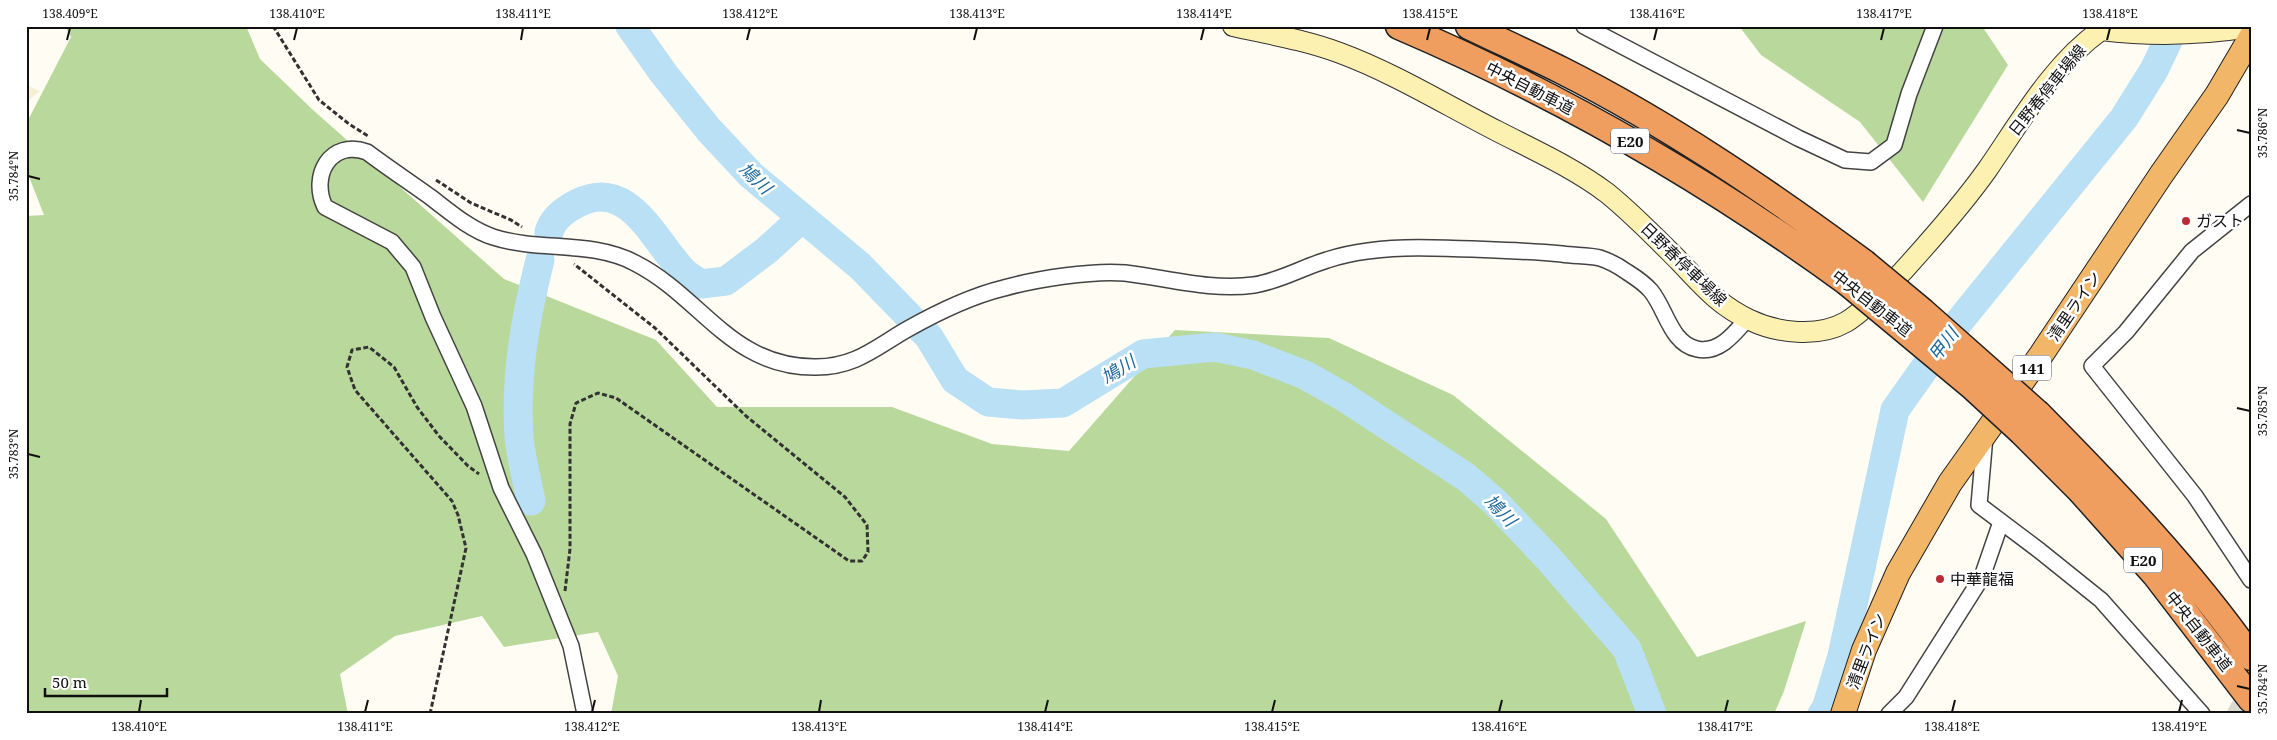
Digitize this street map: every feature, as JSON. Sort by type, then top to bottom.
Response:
[{"type":"highway","name":"中央自動車道","points":[[1399,26],[1550,96],[1729,199],[1788,239],[1856,273]]},
{"type":"highway","name":"中央自動車道","points":[[1469,26],[1562,71],[1658,125],[1742,176],[1856,273],[1965,380],[2030,423],[2095,471],[2175,560],[2251,657]]},
{"type":"highway","name":"清里ライン","points":[[1843,714],[1864,650],[1898,573],[1950,483],[1985,435],[2217,95],[2251,37]]},
{"type":"highway","name":"中央自動車道","points":[[2030,423],[2080,490],[2155,574],[2251,699]]},
{"type":"main road","name":"日野春停車場線","points":[[1233,26],[1311,43],[1342,54],[1378,70],[1574,171],[1606,192],[1640,221],[1719,303],[1747,319],[1768,328],[1795,332],[1822,330],[1846,322],[1885,289],[1928,244],[1986,172],[2013,131],[2056,73],[2080,45],[2098,28],[2127,33],[2220,32],[2251,27]]},
{"type":"street","points":[[1584,26],[1798,138],[1845,160],[1871,162],[1894,145],[1909,94],[1935,26]]},
{"type":"street","points":[[585,714],[570,646],[562,624],[534,554],[501,488],[474,406],[433,317],[413,267],[392,242],[325,206],[318,186],[320,174],[327,161],[335,155],[355,148],[367,152],[464,223],[493,237],[552,247],[601,250],[634,262],[667,282],[709,318],[724,334],[755,354],[779,363],[816,367],[838,365],[879,349],[905,331],[950,309],[1006,287],[1082,274],[1121,273],[1223,286],[1257,284],[1328,259],[1374,249],[1400,247],[1548,253],[1601,258],[1630,273],[1652,293],[1677,336],[1685,343],[1697,349],[1710,349],[1729,339],[1747,319]]},
{"type":"street","points":[[2251,204],[2192,251],[2126,332],[2092,366],[2195,496],[2251,580]]},
{"type":"street","points":[[1985,435],[1979,505],[2101,600],[2202,714]]},
{"type":"street","points":[[1889,714],[1906,697],[1982,577],[2001,522]]},
{"type":"path","points":[[273,26],[319,100],[349,124],[374,140]]},
{"type":"path","points":[[432,177],[471,203],[511,220],[552,247],[655,328],[746,416],[845,496],[866,525],[868,552],[862,561],[849,561],[616,398],[598,393],[576,403],[570,424],[570,549],[562,624]]},
{"type":"path","points":[[430,714],[466,548],[458,515],[452,501],[355,390],[347,367],[352,350],[369,347],[394,367],[417,407],[438,436],[468,466],[501,488]]},
{"type":"shaded area","points":[[26,85],[40,91],[26,102]]},
{"type":"green space","points":[[65,26],[246,26],[260,59],[313,110],[504,279],[656,340],[717,407],[892,407],[992,444],[1069,451],[1175,330],[1329,338],[1453,395],[1606,519],[1697,657],[1806,621],[1784,691],[1774,714],[611,714],[618,676],[598,632],[504,647],[482,616],[395,636],[340,674],[348,714],[26,714],[26,216],[44,215],[26,169],[26,124],[71,37]]},
{"type":"green space","points":[[1739,26],[1982,26],[2008,65],[1923,202],[1860,122],[1761,55]]},
{"type":"waterway","name":"鳩川","points":[[630,26],[664,74],[709,130],[751,175],[860,266],[929,337],[955,380],[988,402],[1022,405],[1063,403],[1143,354],[1215,347],[1253,355],[1305,375],[1344,397],[1466,477],[1495,502],[1548,558],[1627,649],[1652,714]]},
{"type":"waterway","name":"甲川","points":[[1822,714],[1826,709],[1842,656],[1895,410],[1946,338],[2124,118],[2154,70],[2175,26]]},
{"type":"waterway","points":[[549,232],[560,215],[578,203],[597,197],[613,199],[627,206],[640,217],[685,273],[701,284],[726,281],[767,250],[802,218]]},
{"type":"waterway","points":[[531,501],[519,437],[518,392],[522,348],[540,260]]},
{"type":"tunnel","points":[[2234,714],[2249,687]]},
{"type":"place","name":"ガスト","points":[[2186,221]]},
{"type":"place","name":"中華龍福","points":[[1940,579]]}]
